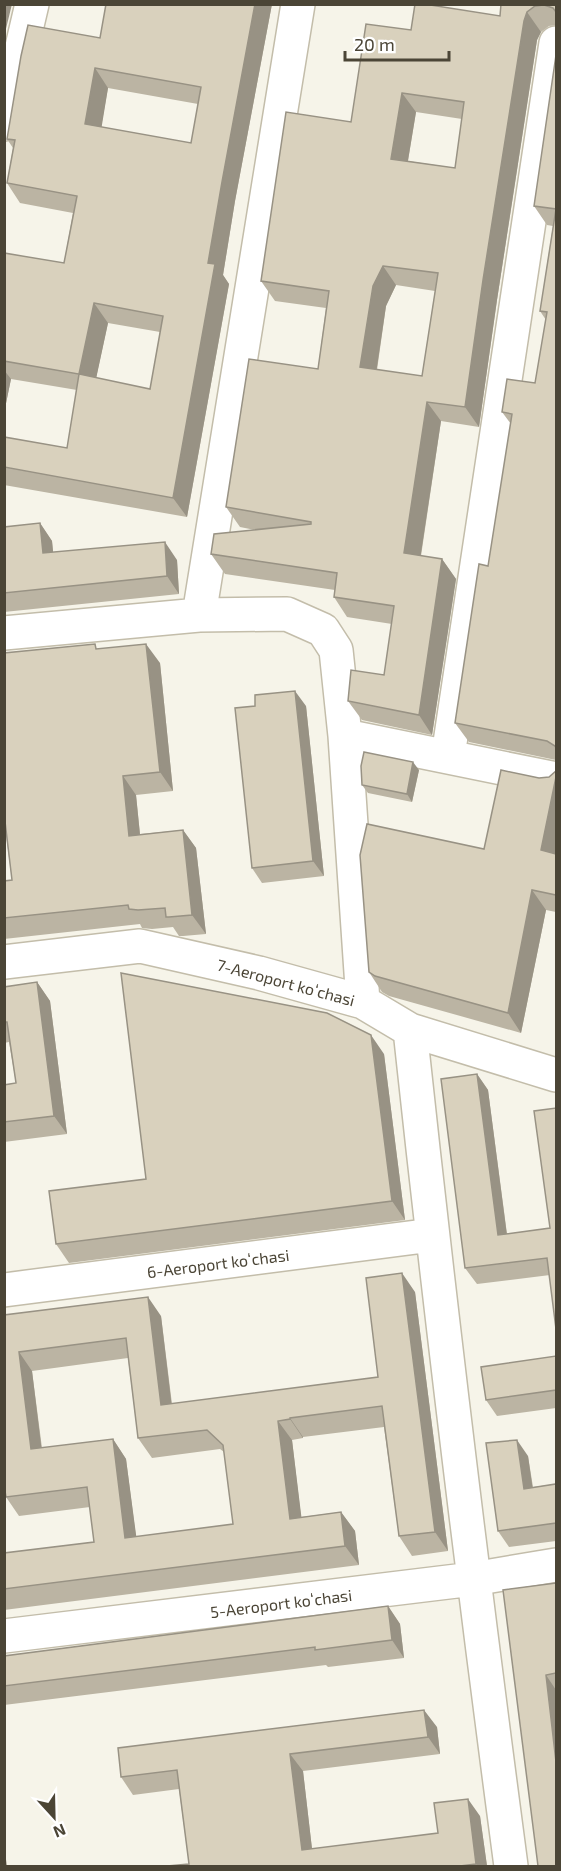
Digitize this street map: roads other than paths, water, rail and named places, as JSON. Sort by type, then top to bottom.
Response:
[{"type":"street","points":[[4,124],[32,4]]},
{"type":"street","points":[[199,615],[298,4]]},
{"type":"street","points":[[448,756],[556,43]]},
{"type":"street","points":[[4,633],[199,615],[287,614],[323,630],[336,650],[345,736],[363,1002]]},
{"type":"street","points":[[345,736],[556,779]]},
{"type":"street","name":"7-Aeroport koʻchasi","points":[[4,962],[140,946],[259,973],[363,1002],[410,1030],[556,1075]]},
{"type":"street","points":[[410,1030],[473,1579],[510,1866]]},
{"type":"street","name":"6-Aeroport koʻchasi","points":[[4,1290],[432,1235]]},
{"type":"street","name":"5-Aeroport koʻchasi","points":[[4,1636],[473,1579],[556,1565]]}]
